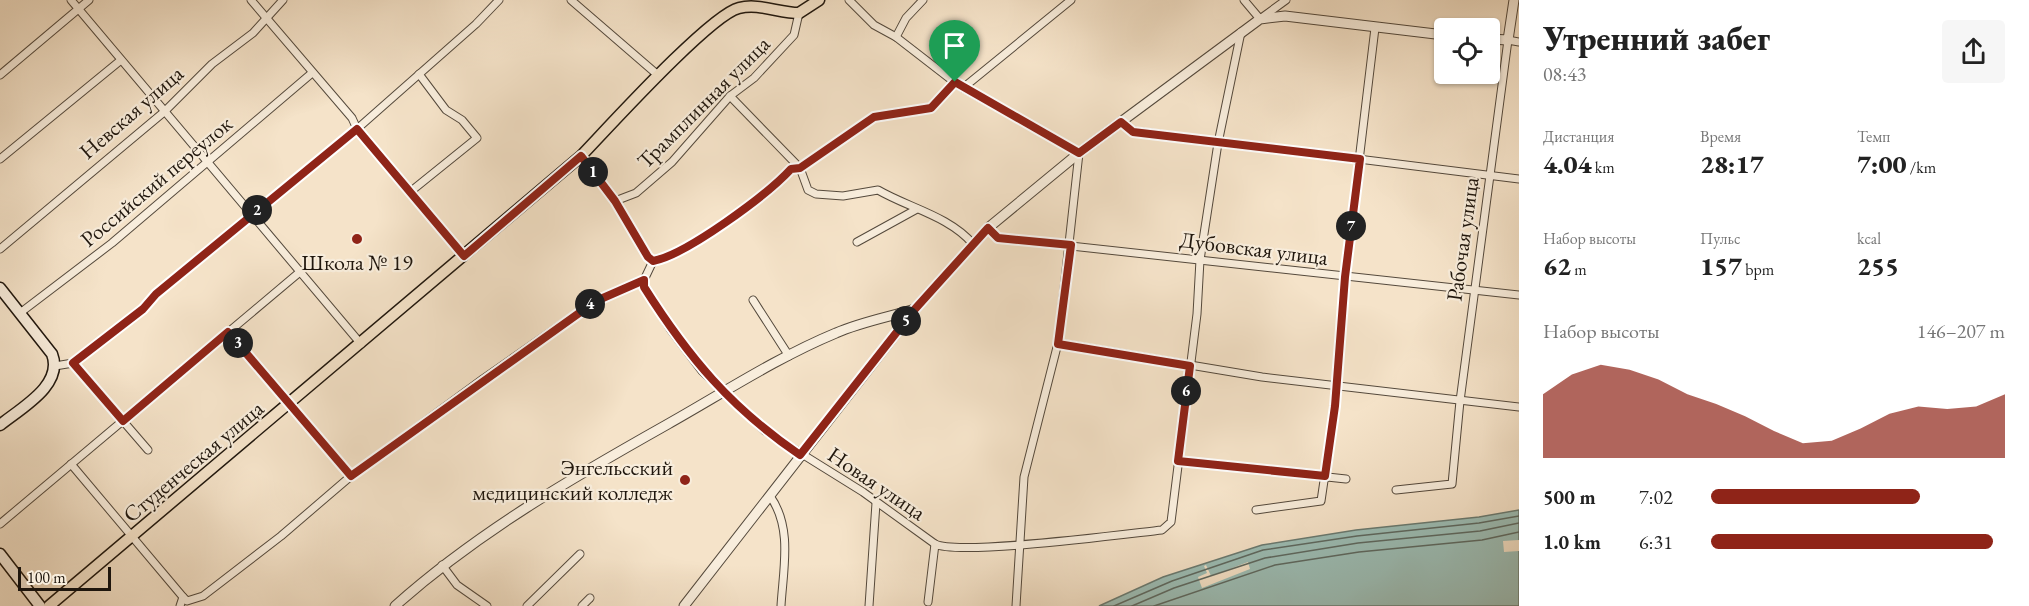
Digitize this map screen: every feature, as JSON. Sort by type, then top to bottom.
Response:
[{"type":"main road","points":[[799,13],[819,0]]},
{"type":"main road","name":"Студенческая улица","points":[[49,606],[290,405],[581,156],[659,76],[722,17],[737,8],[751,6],[799,13]]},
{"type":"main road","points":[[0,288],[52,354],[55,366],[53,378],[0,426]]},
{"type":"main road","points":[[0,554],[40,606]]},
{"type":"street","points":[[71,0],[361,344]]},
{"type":"street","points":[[0,75],[89,0]]},
{"type":"street","points":[[251,0],[352,118],[357,129],[464,256]]},
{"type":"street","name":"Невская улица","points":[[0,249],[164,112],[212,64],[253,33],[283,0]]},
{"type":"street","points":[[55,366],[73,363],[143,309],[156,294],[252,213],[357,129],[476,24],[499,0]]},
{"type":"street","points":[[571,0],[659,76]]},
{"type":"street","points":[[763,0],[771,10]]},
{"type":"street","points":[[849,0],[874,25],[896,37],[963,88],[1079,153]]},
{"type":"street","points":[[896,37],[906,18],[923,0]]},
{"type":"street","points":[[963,88],[1071,0]]},
{"type":"street","points":[[1244,0],[1260,19]]},
{"type":"street","points":[[684,606],[915,309],[988,228],[1079,153],[1286,0]]},
{"type":"street","name":"Рабочая улица","points":[[1396,490],[1452,484],[1460,401],[1514,0]]},
{"type":"street","name":"Трамплинная улица","points":[[615,201],[636,193],[672,162],[730,96],[754,78],[794,35],[799,13]]},
{"type":"street","points":[[1260,19],[1285,16],[1434,34]]},
{"type":"street","points":[[1256,510],[1322,501],[1345,277],[1375,28]]},
{"type":"street","points":[[1241,32],[1218,143],[1200,260],[1197,314],[1178,461],[1346,479]]},
{"type":"street","points":[[1500,40],[1519,42]]},
{"type":"street","points":[[0,159],[121,60]]},
{"type":"street","name":"Российский переулок","points":[[20,313],[112,243],[312,73]]},
{"type":"street","points":[[410,192],[477,138],[462,120],[446,110],[419,74]]},
{"type":"street","points":[[581,156],[615,201],[648,257],[653,261],[661,260],[698,239],[777,184],[791,169],[800,168],[874,117],[931,108],[955,82]]},
{"type":"street","points":[[730,96],[800,168],[808,190],[816,194],[843,196],[878,190],[904,205],[950,224],[973,244]]},
{"type":"street","points":[[1121,122],[1133,132],[1519,179]]},
{"type":"street","points":[[1016,606],[1023,477],[1058,344],[1071,245],[1079,153]]},
{"type":"street","points":[[857,242],[917,209]]},
{"type":"street","name":"Дубовская улица","points":[[988,228],[998,238],[1519,295]]},
{"type":"street","points":[[71,464],[187,601],[204,596],[281,536],[351,476],[596,301],[644,280],[653,261]]},
{"type":"street","points":[[0,524],[301,271]]},
{"type":"street","name":"Новая улица","points":[[644,280],[644,287],[672,330],[702,371],[723,393],[765,431],[800,455],[863,492],[935,544],[950,548],[1020,544],[1162,530],[1172,522],[1178,461]]},
{"type":"street","points":[[753,300],[789,356]]},
{"type":"street","points":[[395,606],[442,565],[554,489],[789,356],[838,332],[915,309]]},
{"type":"street","points":[[228,332],[351,476]]},
{"type":"street","points":[[1058,344],[1190,366],[1335,386],[1519,407]]},
{"type":"street","points":[[73,363],[148,450]]},
{"type":"street","points":[[770,496],[782,515],[785,544],[780,606]]},
{"type":"street","points":[[869,606],[876,503]]},
{"type":"street","points":[[928,602],[935,544]]},
{"type":"street","points":[[527,606],[580,554]]},
{"type":"street","points":[[442,565],[457,585],[487,606]]},
{"type":"street","points":[[180,606],[183,597]]},
{"type":"street","points":[[582,606],[590,598]]},
{"type":"water","points":[[1519,510],[1519,606],[1099,606],[1163,577],[1262,545],[1356,530],[1479,517]]},
{"type":"pier","points":[[1519,540],[1519,551],[1504,552],[1503,541]]},
{"type":"pier","points":[[1248,562],[1250,569],[1202,588],[1198,577],[1207,573],[1204,566],[1206,565],[1211,576]]},
{"type":"place","name":"Школа № 19","points":[[357,239]]},
{"type":"place","name":"Энгельсский медицинский колледж","points":[[685,480]]},
{"type":"route","points":[[955,82],[1079,153],[1121,122],[1133,132],[1360,159],[1345,277],[1335,406],[1325,476],[1178,461],[1190,366],[1058,344],[1071,245],[998,238],[988,228],[915,309],[800,455],[765,431],[702,371],[644,287],[644,280],[596,301],[483,379],[351,476],[228,332],[123,421],[73,363],[143,309],[156,294],[252,213],[357,129],[464,256],[581,156],[615,201],[648,257],[653,261],[661,260],[698,239],[777,184],[791,169],[800,168],[874,117],[881,114],[925,111],[938,102],[955,82]]}]
